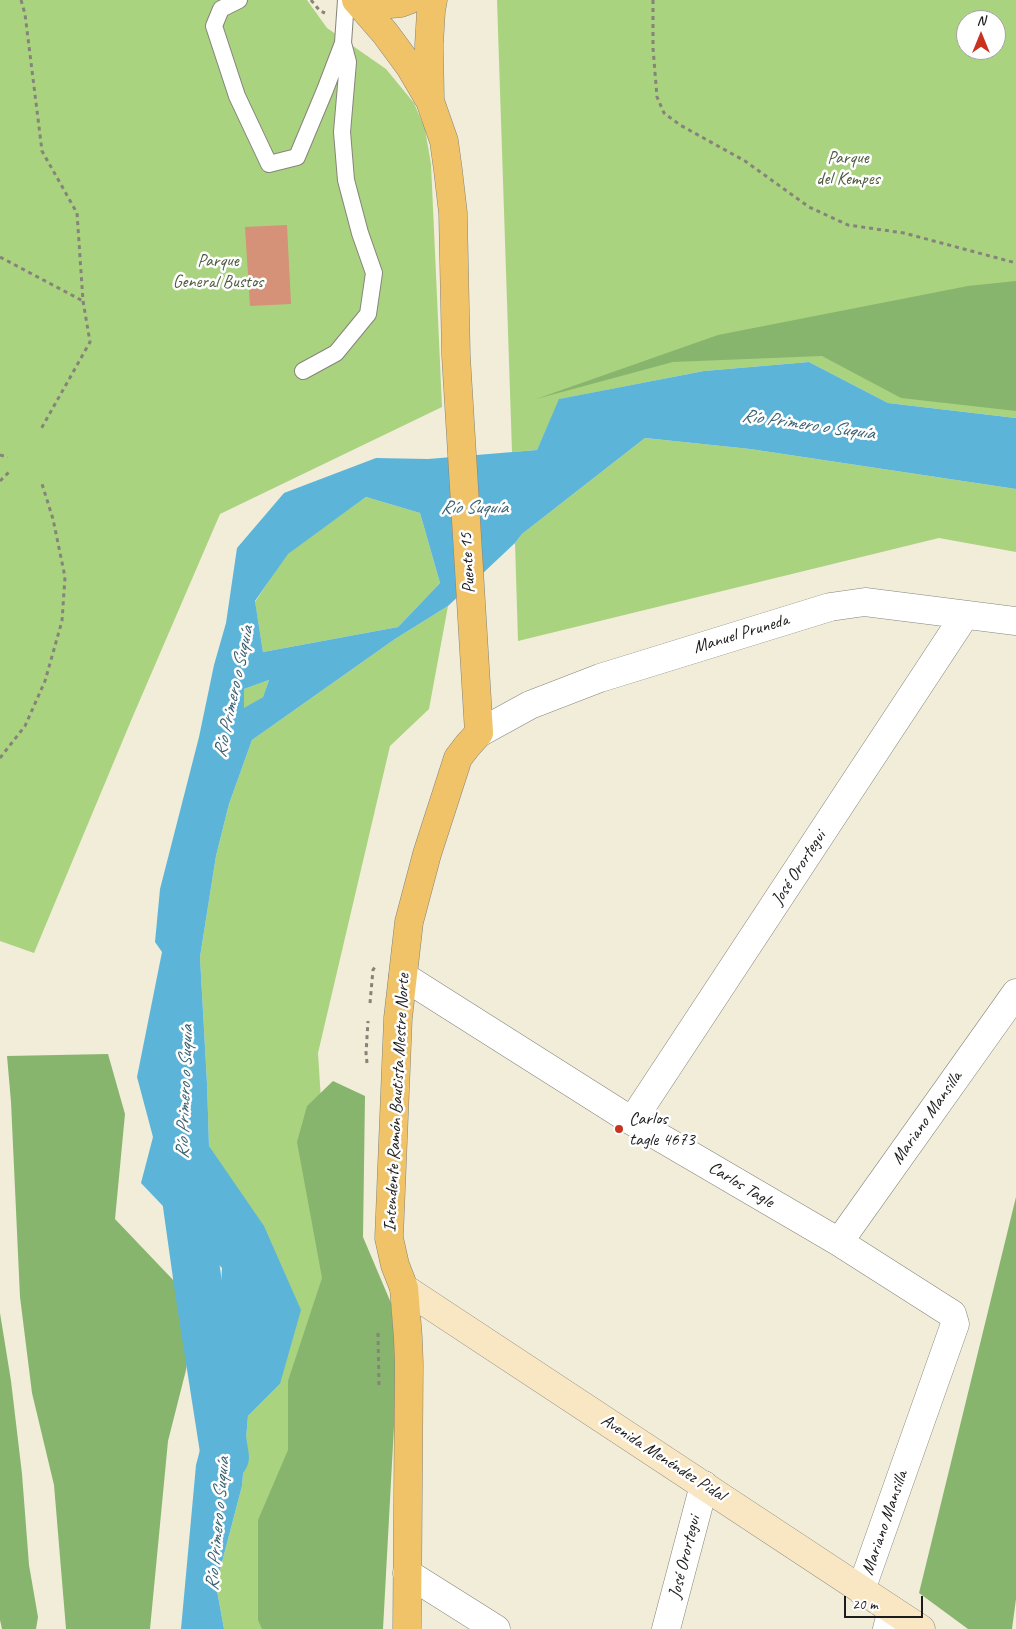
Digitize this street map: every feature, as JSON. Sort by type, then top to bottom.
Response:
[{"type":"main road","points":[[353,0],[379,5],[401,3],[409,0]]},
{"type":"main road","points":[[353,0],[385,33],[410,67],[430,101]]},
{"type":"main road","points":[[430,101],[429,45],[433,0]]},
{"type":"main road","name":"Puente 15","points":[[430,101],[444,141],[453,213],[456,356],[479,733]]},
{"type":"main road","name":"Intendente Ramón Bautista Mestre Norte","points":[[407,1629],[409,1364],[404,1288],[395,1265],[389,1238],[398,1018],[409,922],[427,854],[458,758],[479,733]]},
{"type":"main road","name":"Avenida Menéndez Pidal","points":[[404,1288],[862,1590],[889,1619],[921,1629]]},
{"type":"street","name":"Manuel Pruneda","points":[[479,733],[530,705],[600,678],[830,607],[865,602],[1016,621]]},
{"type":"street","name":"José Orortegui","points":[[632,1121],[965,615]]},
{"type":"street","name":"Carlos Tagle","points":[[403,976],[632,1121],[838,1242],[952,1314]]},
{"type":"street","name":"Mariano Mansilla","points":[[838,1242],[1016,993]]},
{"type":"street","name":"Mariano Mansilla","points":[[862,1590],[955,1324],[952,1314]]},
{"type":"street","name":"José Orortegui","points":[[666,1629],[704,1485]]},
{"type":"street","points":[[407,1573],[496,1629]]},
{"type":"lane","points":[[239,0],[220,9],[214,26],[237,96],[270,164],[296,157],[343,43],[353,0]]},
{"type":"lane","points":[[303,371],[336,353],[368,314],[374,273],[360,233],[346,180],[342,132],[348,62],[343,43]]},
{"type":"path","points":[[21,0],[25,14],[42,151],[77,213],[82,301],[90,342],[41,429]]},
{"type":"path","points":[[653,0],[653,48],[657,97],[664,113],[680,125],[745,160],[809,207],[848,225],[904,233],[1016,262]]},
{"type":"path","points":[[0,257],[82,301]]},
{"type":"path","points":[[0,455],[8,457]]},
{"type":"path","points":[[0,480],[11,470]]},
{"type":"path","points":[[0,758],[25,726],[44,681],[62,621],[65,577],[53,519],[42,484]]},
{"type":"green space","name":"Parque General Bustos","points":[[0,0],[307,0],[327,28],[386,69],[414,103],[425,129],[431,164],[442,407],[220,514],[34,953],[0,941]]},
{"type":"green space","name":"Parque del Kempes","points":[[497,0],[1016,0],[1016,418],[888,403],[809,362],[704,371],[560,399],[537,450],[512,452]]},
{"type":"green space","points":[[1016,281],[1016,411],[901,398],[822,356],[673,362],[536,399],[718,335],[968,286]]},
{"type":"green space","points":[[645,438],[750,449],[1016,489],[1016,552],[939,538],[518,641],[515,543],[522,534]]},
{"type":"green space","points":[[366,497],[420,513],[440,583],[398,627],[263,652],[255,602],[287,554]]},
{"type":"green space","points":[[448,606],[429,709],[390,746],[318,1053],[337,1352],[343,1629],[224,1629],[216,1585],[242,1486],[248,1416],[280,1384],[209,1146],[200,957],[216,856],[229,804],[252,740],[395,639]]},
{"type":"green space","points":[[269,680],[263,697],[244,709],[244,689]]},
{"type":"green space","points":[[108,1054],[125,1114],[115,1219],[196,1304],[186,1370],[168,1441],[150,1629],[66,1629],[54,1485],[32,1393],[20,1297],[11,1102],[7,1056]]},
{"type":"green space","points":[[333,1081],[365,1096],[363,1237],[391,1303],[397,1371],[383,1629],[262,1629],[258,1620],[258,1520],[288,1450],[288,1381],[322,1278],[297,1142],[307,1106]]},
{"type":"green space","points":[[1016,1197],[1016,1599],[1012,1629],[968,1629],[919,1593]]},
{"type":"green space","points":[[0,1313],[11,1381],[22,1474],[29,1565],[38,1617],[36,1629],[2,1629],[0,1620]]},
{"type":"water","name":"Río Suquía","points":[[809,362],[888,403],[1016,418],[1016,489],[750,449],[645,438],[522,534],[515,543],[448,606],[395,639],[252,740],[229,804],[216,856],[200,957],[209,1146],[264,1226],[301,1310],[280,1384],[248,1416],[242,1486],[216,1585],[224,1629],[181,1629],[196,1465],[215,1393],[222,1268],[141,1183],[153,1137],[137,1077],[162,952],[155,942],[160,889],[199,737],[214,665],[226,623],[237,548],[284,493],[376,458],[428,459],[537,450],[559,399],[704,371]],"holes":[[[366,497],[420,513],[440,583],[398,627],[263,652],[255,601],[288,554]],[[269,680],[263,697],[244,708],[244,689]]]},
{"type":"building","points":[[287,225],[291,304],[250,306],[245,227]]},
{"type":"waterway","name":"Río Primero o Suquía","points":[[182,1170],[225,1457]]},
{"type":"place","name":"Carlos tagle 4673","points":[[619,1129]]}]
